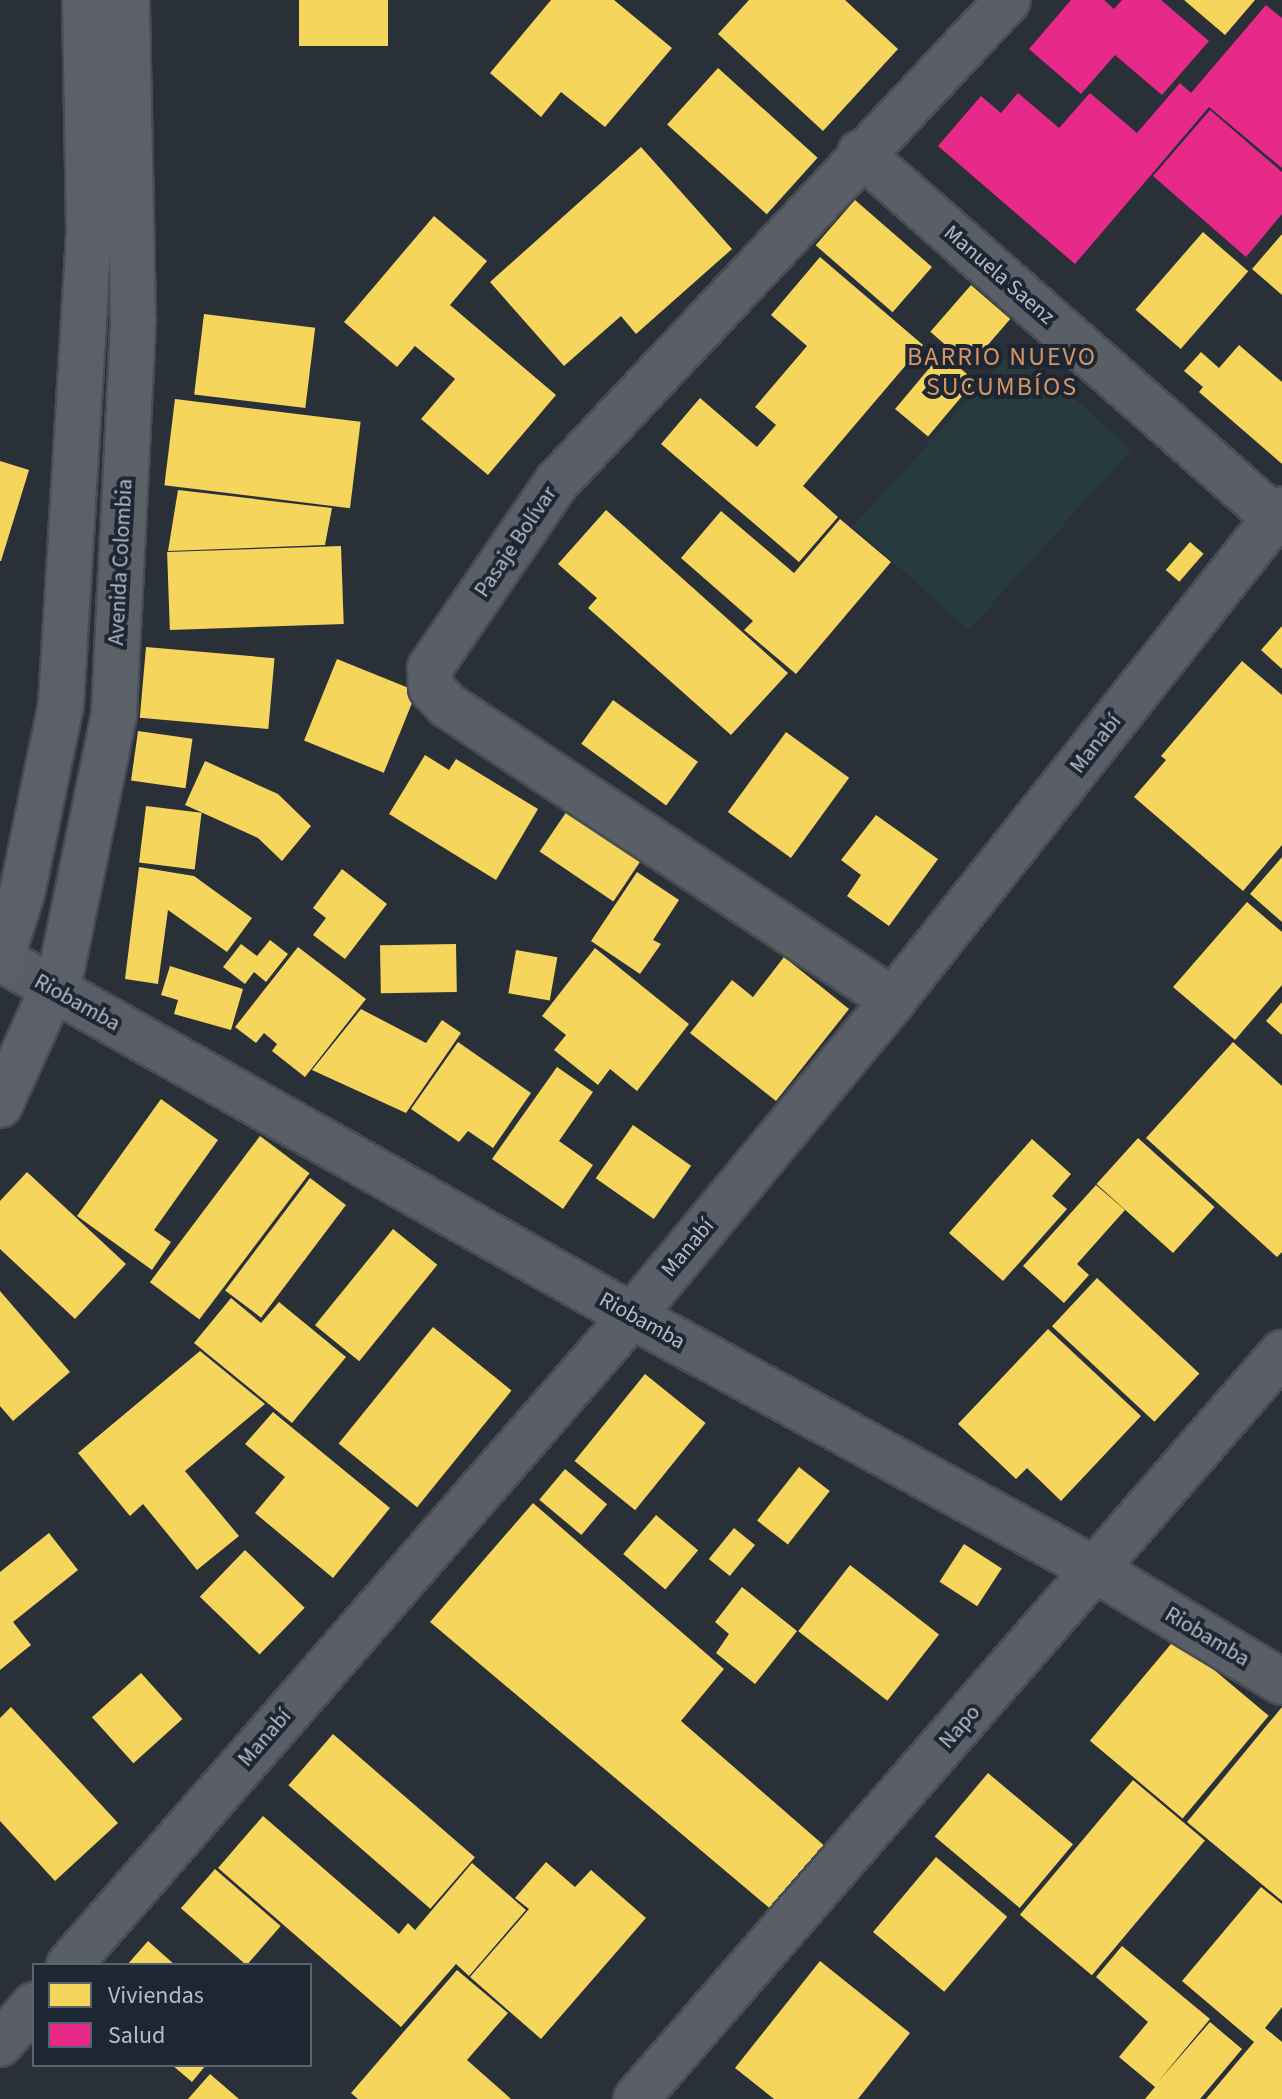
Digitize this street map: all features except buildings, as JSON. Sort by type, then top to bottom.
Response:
[{"type":"main road","points":[[0,960],[22,893],[61,705],[89,230],[85,0]]},
{"type":"main road","name":"Avenida Colombia","points":[[0,1105],[62,968],[114,714],[133,319],[127,0]]},
{"type":"street","name":"Pasaje Bolívar","points":[[893,1000],[447,705],[431,688],[430,668],[557,482],[860,153],[1008,0]]},
{"type":"street","name":"Manuela Saenz","points":[[860,153],[1279,517]]},
{"type":"street","name":"Manabí","points":[[71,1963],[632,1316],[893,1000],[1279,517]]},
{"type":"street","name":"Riobamba","points":[[0,960],[267,1106],[632,1316],[1096,1570],[1282,1682]]},
{"type":"street","name":"Napo","points":[[636,2099],[1282,1353]]},
{"type":"street","points":[[0,2044],[32,2007]]},
{"type":"green space","points":[[1016,346],[1131,450],[969,630],[853,527]]},
{"type":"district","name":"BARRIO NUEVO SUCUMBÍOS","points":[[1002,372]]}]
